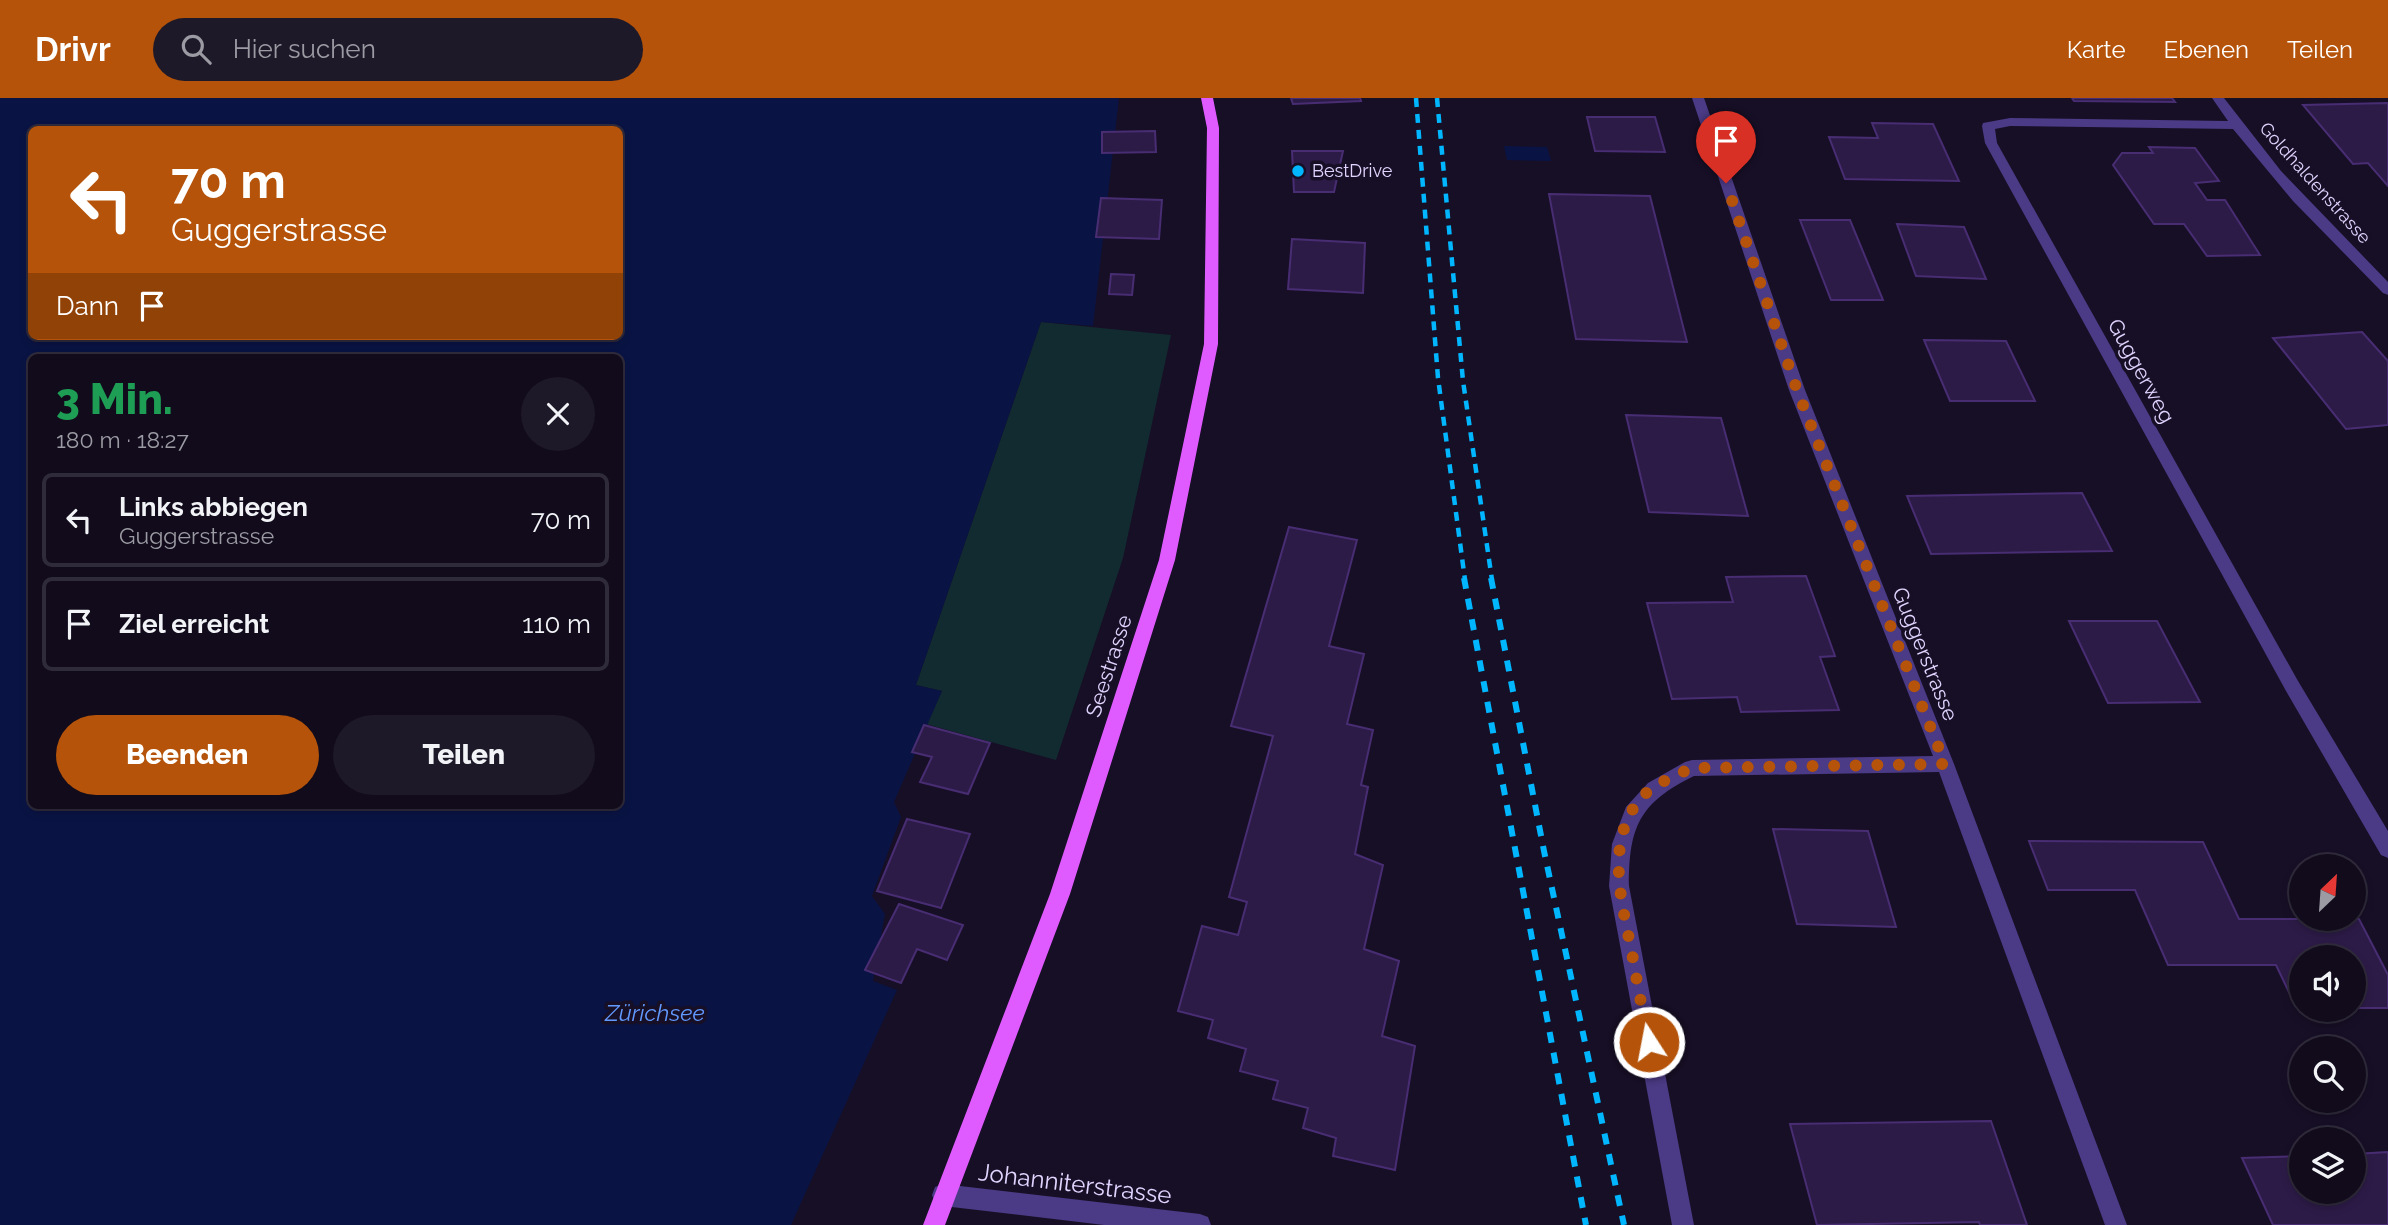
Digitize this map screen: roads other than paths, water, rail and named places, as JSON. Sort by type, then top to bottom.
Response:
[{"type":"main road","name":"Seestrasse","points":[[934,1225],[943,1195],[1060,894],[1167,560],[1211,344],[1213,128],[1206,98]]},
{"type":"street","name":"Guggerstrasse","points":[[1698,98],[1797,390],[1945,764],[2116,1225]]},
{"type":"street","name":"Goldhaldenstrasse","points":[[2218,98],[2236,125],[2295,196],[2388,290]]},
{"type":"street","name":"Guggerweg","points":[[2236,125],[2010,122],[1988,127],[1991,143],[2004,167],[2285,674],[2388,849]]},
{"type":"street","points":[[1683,1225],[1619,886],[1619,857],[1625,826],[1641,799],[1664,781],[1692,768],[1945,764]]},
{"type":"street","name":"Johanniterstrasse","points":[[943,1195],[1200,1225]]},
{"type":"water","name":"Zürichsee","points":[[0,98],[1119,98],[1093,326],[1041,322],[916,685],[942,691],[894,802],[901,817],[872,896],[885,914],[873,981],[897,990],[791,1225],[0,1225]]},
{"type":"water","points":[[1504,146],[1547,147],[1551,161],[1507,160]]},
{"type":"railway","points":[[1416,98],[1438,378],[1465,580]]},
{"type":"railway","points":[[1437,98],[1463,381],[1492,580]]},
{"type":"railway","points":[[1464,578],[1586,1225]]},
{"type":"railway","points":[[1491,578],[1544,851],[1624,1225]]},
{"type":"place","name":"BestDrive","points":[[1298,171]]}]
